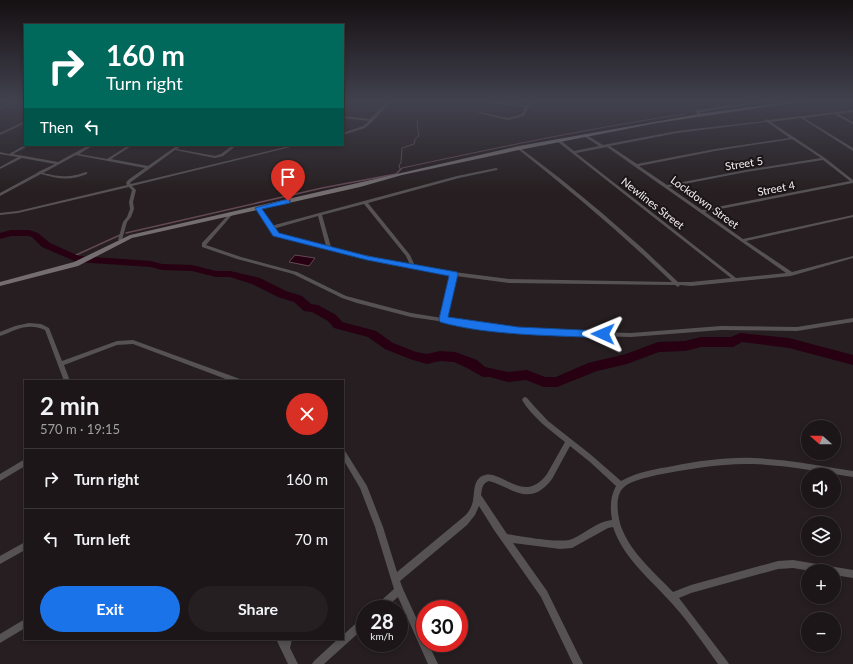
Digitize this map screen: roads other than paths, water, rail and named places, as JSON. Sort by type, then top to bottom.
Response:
[{"type":"street","points":[[0,284],[76,264],[120,240],[137,235],[519,148],[602,132]]},
{"type":"street","points":[[574,152],[677,132]]},
{"type":"street","points":[[785,132],[824,159],[853,182]]},
{"type":"street","points":[[825,132],[853,150]]},
{"type":"street","name":"Lockdown Street","points":[[585,135],[638,165],[791,274]]},
{"type":"street","points":[[638,165],[715,150],[794,138]]},
{"type":"street","name":"Newlines Street","points":[[559,141],[736,280]]},
{"type":"street","points":[[9,155],[26,146]]},
{"type":"street","points":[[0,195],[90,146]]},
{"type":"street","points":[[107,160],[129,146]]},
{"type":"street","points":[[129,185],[129,181],[178,146]]},
{"type":"street","points":[[215,157],[222,155],[234,146]]},
{"type":"street","points":[[0,214],[18,212],[285,146]]},
{"type":"street","points":[[519,148],[622,232],[678,285]]},
{"type":"street","points":[[174,149],[232,160]]},
{"type":"street","points":[[0,153],[58,163]]},
{"type":"street","points":[[75,154],[148,167]]},
{"type":"street","points":[[0,168],[22,157]]},
{"type":"street","name":"Street 5","points":[[668,186],[746,171],[824,159]]},
{"type":"street","points":[[270,228],[458,177],[496,169]]},
{"type":"street","points":[[39,174],[74,178],[86,173]]},
{"type":"street","name":"Street 4","points":[[702,211],[853,182]]},
{"type":"street","points":[[120,240],[125,222],[132,209],[131,202],[134,190],[129,185]]},
{"type":"street","points":[[366,203],[408,256],[413,267]]},
{"type":"street","points":[[258,208],[276,235],[344,253],[413,267],[509,281],[678,285],[791,274],[853,257]]},
{"type":"street","points":[[231,214],[204,244],[204,246],[239,258],[295,273],[344,297],[357,301],[411,314],[469,324],[525,331],[631,335],[721,328],[797,329],[853,320]]},
{"type":"street","points":[[320,214],[329,248]]},
{"type":"street","points":[[742,240],[853,216]]},
{"type":"street","points":[[444,319],[454,274]]},
{"type":"street","points":[[0,334],[26,324],[44,327],[49,332],[66,380]]},
{"type":"street","points":[[61,364],[117,343],[128,341],[140,343],[235,380]]},
{"type":"street","points":[[525,400],[534,412],[620,485]]},
{"type":"street","points":[[396,579],[464,522],[473,512],[477,503],[477,494],[483,479],[487,477],[492,478],[513,489],[527,491],[535,489],[545,482],[570,441]]},
{"type":"street","points":[[344,455],[363,486],[380,527],[399,590],[433,664]]},
{"type":"street","points":[[724,664],[672,597],[631,553],[620,534],[616,523],[614,510],[615,496],[620,485],[633,478],[673,469],[728,461],[760,461],[853,474]]},
{"type":"street","points":[[0,478],[24,463]]},
{"type":"street","points":[[477,494],[544,594],[578,664]]},
{"type":"street","points":[[506,538],[560,545],[572,544],[606,524],[616,523]]},
{"type":"street","points":[[0,560],[24,547]]},
{"type":"street","points":[[672,597],[692,589],[778,565],[793,564],[853,574]]},
{"type":"street","points":[[388,600],[399,590]]},
{"type":"street","points":[[0,639],[24,624]]},
{"type":"street","points":[[344,640],[356,629]]},
{"type":"street","points":[[280,640],[293,664]]},
{"type":"street","points":[[285,649],[288,640]]},
{"type":"street","points":[[317,664],[344,640]]},
{"type":"waterway","points":[[400,169],[399,165],[401,163],[402,148],[414,144],[415,139],[419,136],[418,132]]},
{"type":"waterway","points":[[126,233],[322,188],[396,174],[402,168],[581,132]]},
{"type":"waterway","points":[[0,236],[11,233],[29,233],[35,235],[46,245],[77,259],[151,264],[162,267],[192,268],[216,274],[230,274],[256,281],[282,294],[298,299],[308,308],[314,308],[332,318],[338,325],[372,334],[389,346],[414,356],[427,359],[440,356],[455,357],[472,364],[483,372],[490,372],[508,377],[527,375],[544,382],[557,382],[593,367],[627,359],[658,347],[685,346],[701,342],[733,342],[740,337],[789,343],[853,360]]},
{"type":"waterway","points":[[74,256],[120,235]]}]
